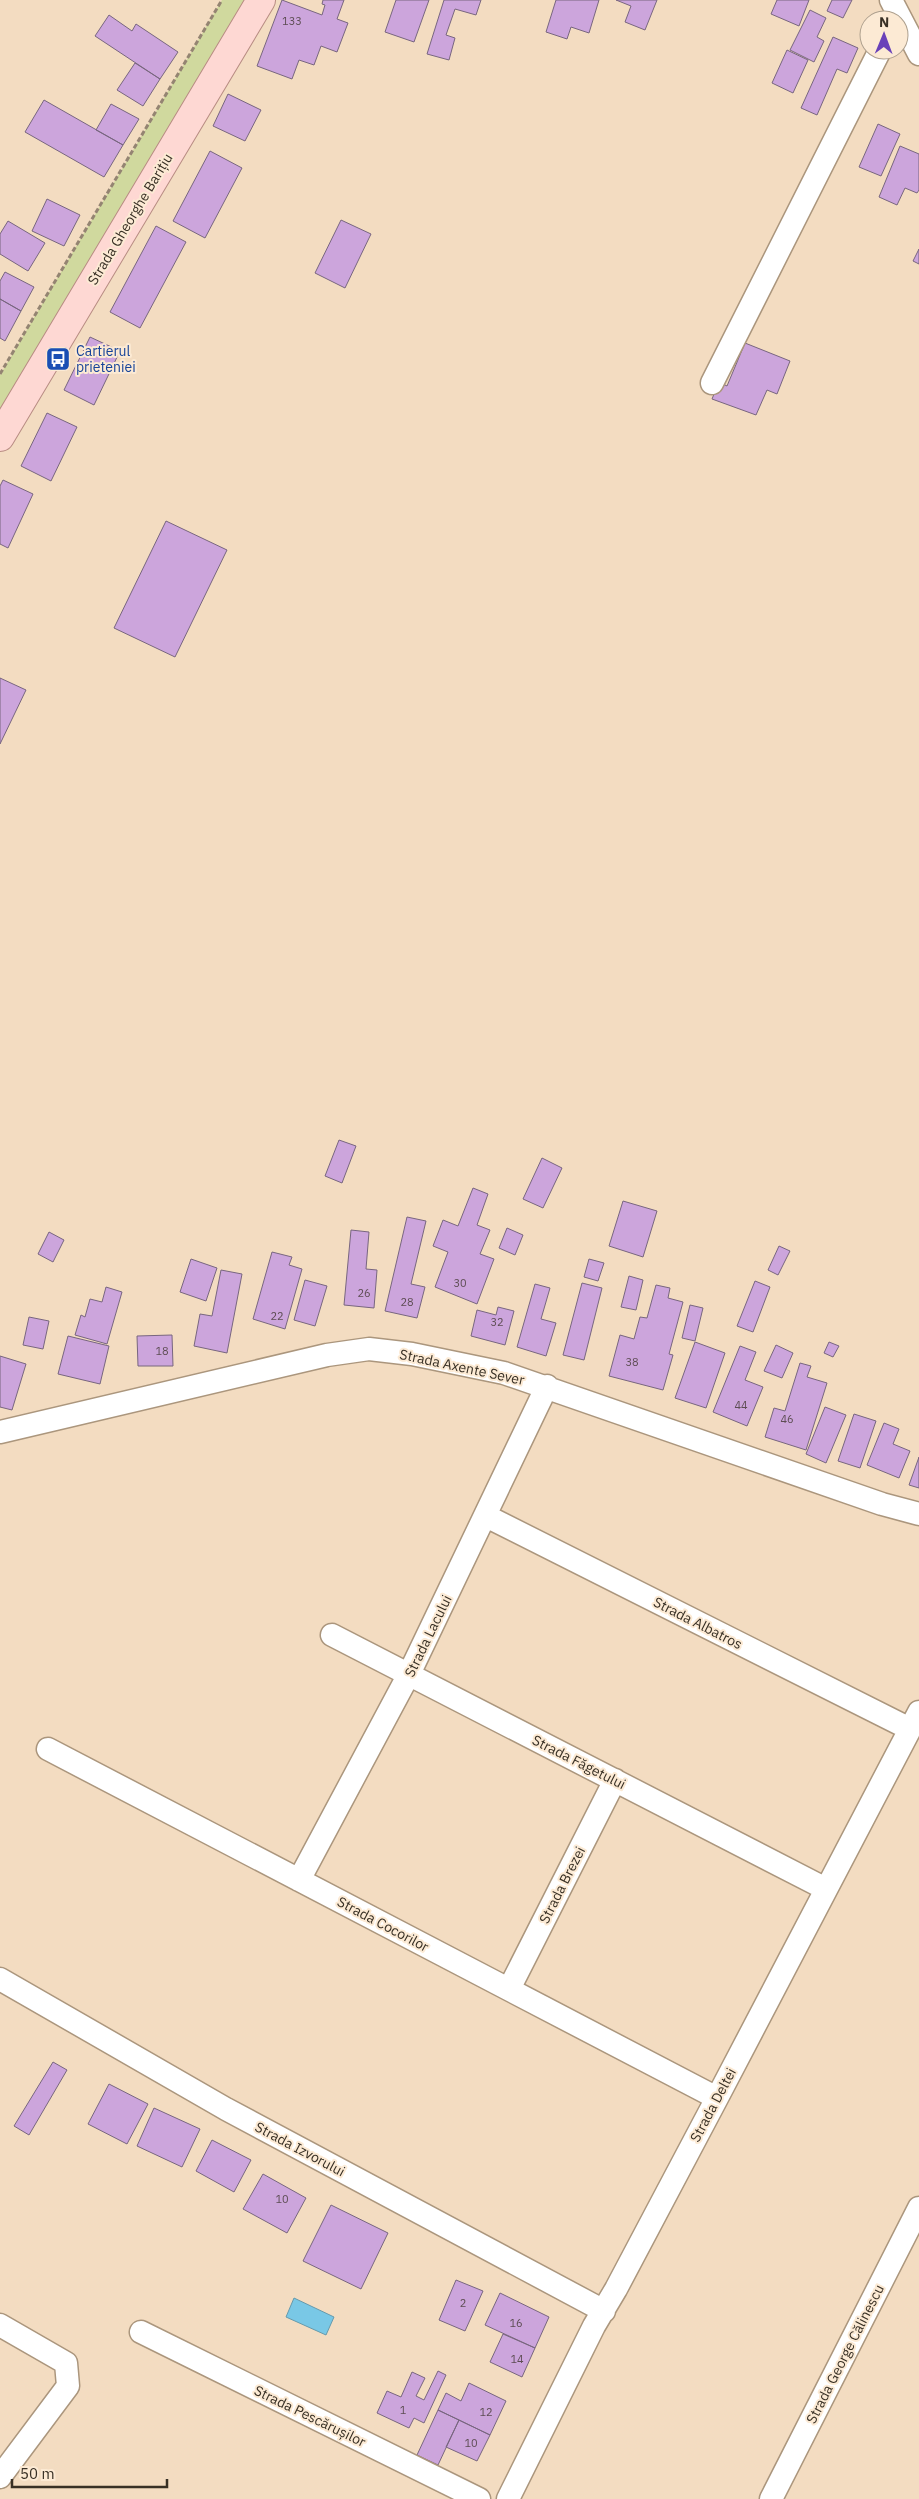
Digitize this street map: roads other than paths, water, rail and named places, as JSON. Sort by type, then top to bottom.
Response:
[{"type":"main road","name":"Strada Gheorghe Barițiu","points":[[0,437],[261,0]]},
{"type":"street","points":[[909,36],[919,54]]},
{"type":"street","points":[[712,383],[875,60]]},
{"type":"street","name":"Strada Axente Sever","points":[[0,1432],[327,1355],[369,1350],[412,1354],[504,1373],[547,1386],[916,1515]]},
{"type":"street","name":"Strada Lacului","points":[[299,1880],[409,1674],[547,1386]]},
{"type":"street","name":"Strada Albatros","points":[[486,1516],[914,1720]]},
{"type":"street","name":"Strada Făgetului","points":[[332,1635],[826,1889]]},
{"type":"street","name":"Strada Deltei","points":[[508,2499],[604,2311],[914,1720]]},
{"type":"street","name":"Strada Cocorilor","points":[[48,1749],[717,2098]]},
{"type":"street","name":"Strada Brezei","points":[[509,1989],[616,1780]]},
{"type":"street","name":"Strada Izvorului","points":[[0,1979],[226,2109],[604,2311]]},
{"type":"street","name":"Strada George Călinescu","points":[[771,2499],[919,2208]]},
{"type":"street","points":[[0,2477],[68,2386],[66,2363],[3,2332]]},
{"type":"street","name":"Strada Pescărușilor","points":[[141,2332],[479,2499]]},
{"type":"water","points":[[294,2298],[334,2317],[326,2335],[286,2317]]},
{"type":"place","name":"Cartierul prieteniei","points":[[58,359]]}]
